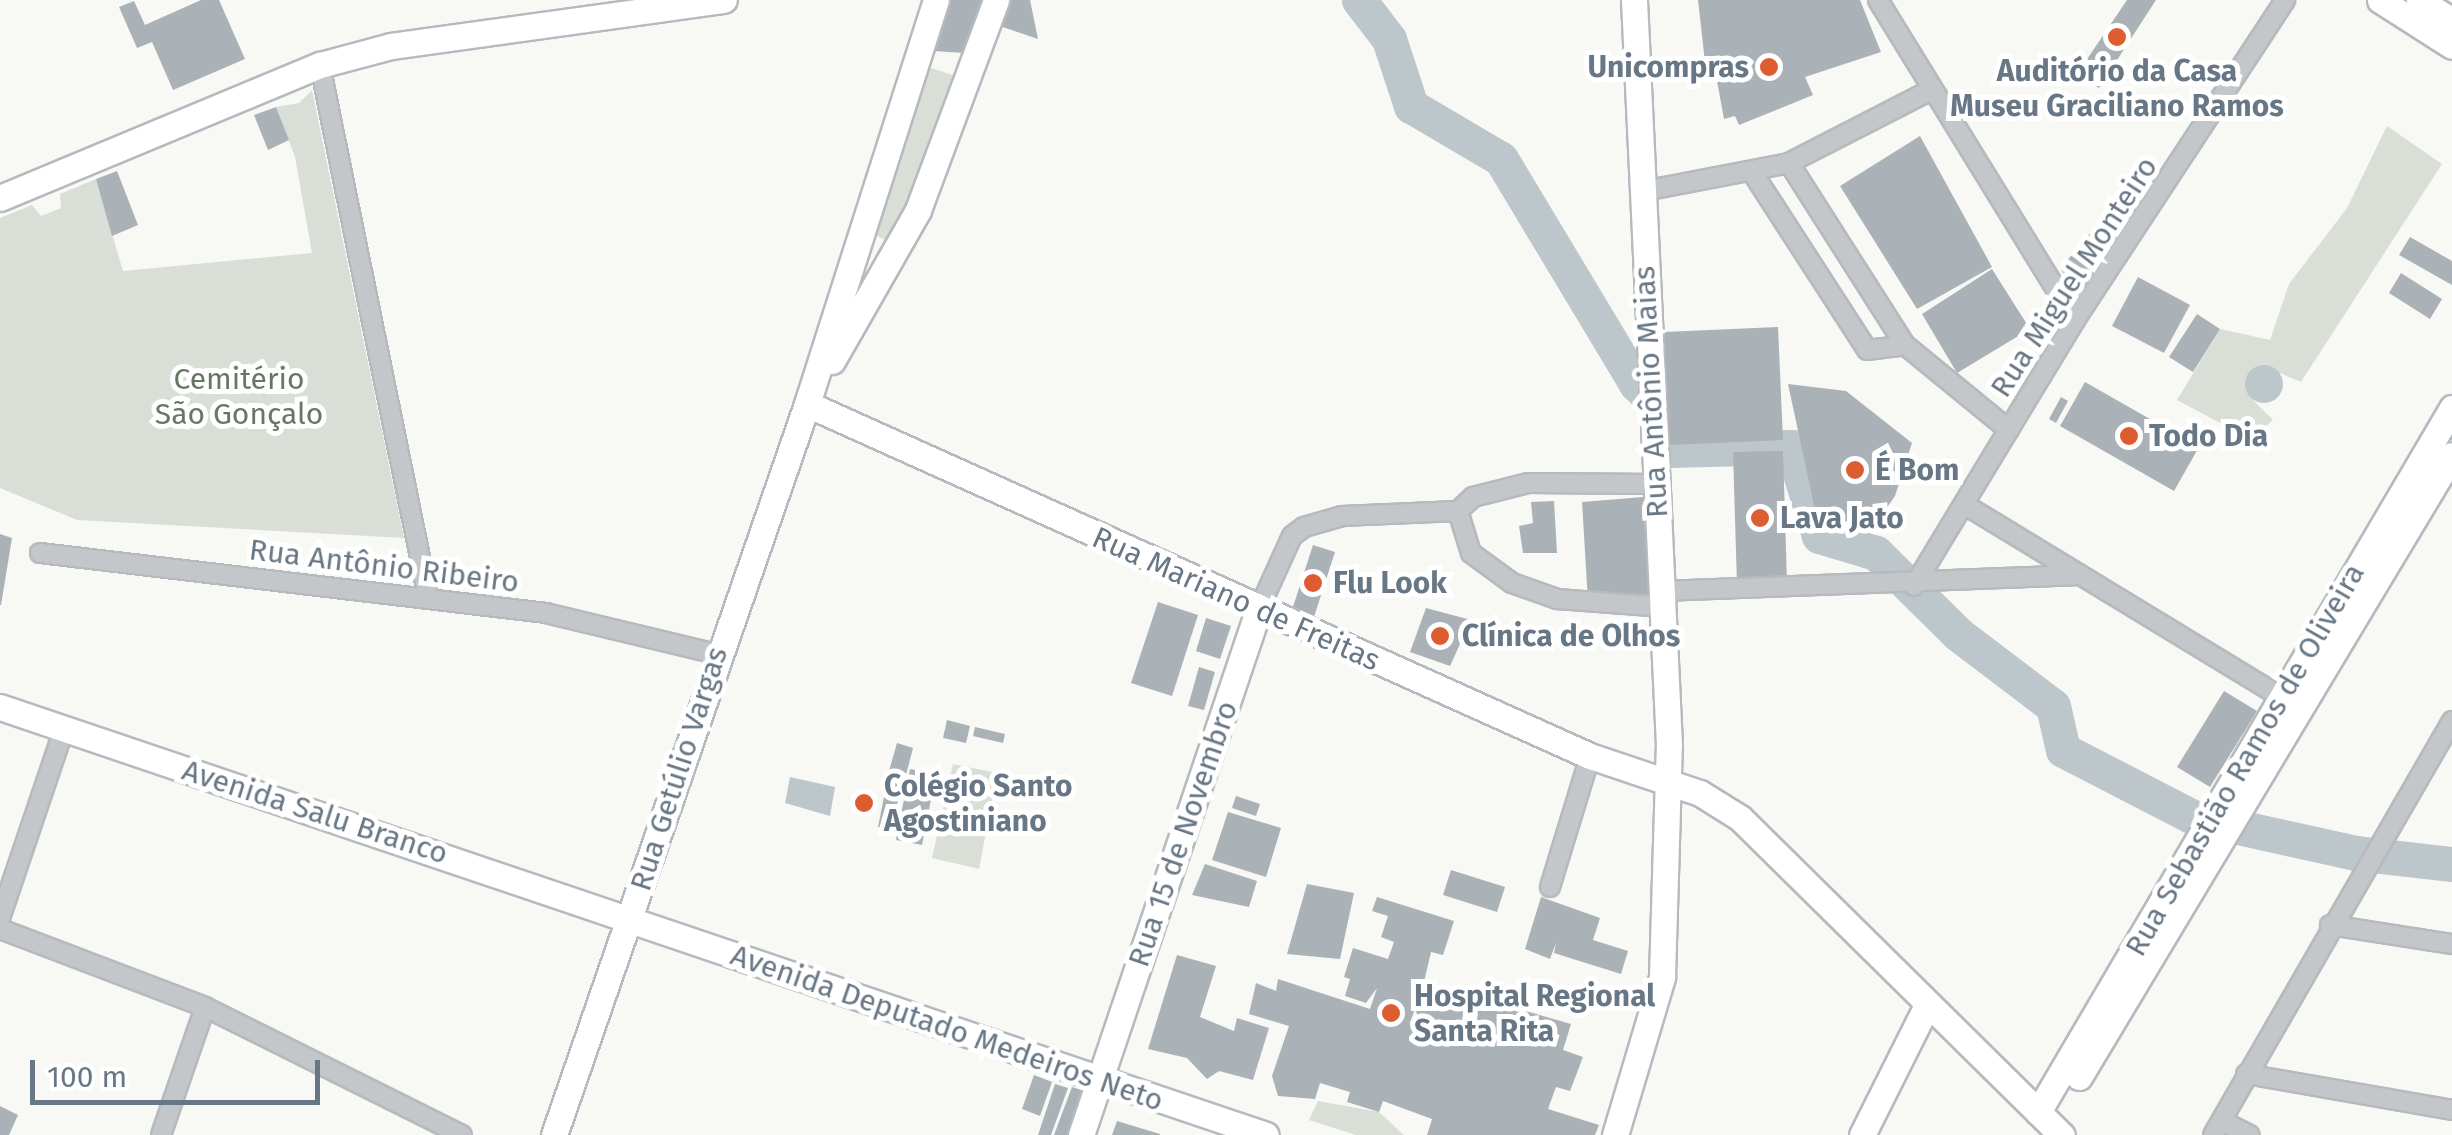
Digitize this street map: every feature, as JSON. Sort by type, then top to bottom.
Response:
[{"type":"street","points":[[0,198],[320,65],[487,28],[724,0]]},
{"type":"street","name":"Rua Getúlio Vargas","points":[[554,1135],[717,654],[807,404],[936,0]]},
{"type":"street","name":"Rua Getúlio Vargas","points":[[807,404],[918,210],[996,0]]},
{"type":"street","name":"Rua Antônio Maias","points":[[1615,1135],[1662,977],[1669,784],[1665,599],[1651,402],[1634,0]]},
{"type":"street","points":[[1878,0],[1929,91],[2074,320]]},
{"type":"street","name":"Rua Miguel Monteiro","points":[[1908,586],[1967,506],[2074,320],[2285,0]]},
{"type":"street","points":[[2380,0],[2452,46]]},
{"type":"street","points":[[2419,0],[2452,22]]},
{"type":"street","points":[[320,65],[428,598]]},
{"type":"street","points":[[1644,191],[1754,175],[1789,163],[1929,91]]},
{"type":"street","points":[[1789,163],[1904,345],[2010,430]]},
{"type":"street","points":[[1754,175],[1848,328],[1868,350],[1904,345]]},
{"type":"street","points":[[856,249],[888,262]]},
{"type":"street","name":"Rua Mariano de Freitas","points":[[807,404],[1258,611],[1590,756],[1669,784],[1740,818],[1926,1009],[2050,1123]]},
{"type":"street","name":"Rua Sebastião Ramos de Oliveira","points":[[2050,1123],[2452,408]]},
{"type":"street","name":"Rua Sebastião Ramos de Oliveira","points":[[2289,702],[2452,455]]},
{"type":"street","points":[[1656,484],[1528,483],[1497,487],[1458,511],[1471,552],[1512,583],[1558,598],[1665,599],[2073,574]]},
{"type":"street","points":[[1967,506],[2289,702]]},
{"type":"street","name":"Rua 15 de Novembro","points":[[1082,1135],[1258,611],[1292,536],[1342,516],[1458,511]]},
{"type":"street","name":"Rua Antônio Ribeiro","points":[[40,552],[546,614],[717,654]]},
{"type":"street","name":"Avenida Salu Branco","points":[[0,708],[629,920]]},
{"type":"street","points":[[2250,1135],[2217,1128],[2330,925],[2452,721]]},
{"type":"street","points":[[0,918],[64,729]]},
{"type":"street","points":[[1550,887],[1590,756]]},
{"type":"street","name":"Avenida Deputado Medeiros Neto","points":[[629,920],[1266,1135]]},
{"type":"street","points":[[2330,925],[2452,944]]},
{"type":"street","points":[[0,929],[206,1006],[462,1135]]},
{"type":"street","points":[[161,1135],[206,1006]]},
{"type":"street","points":[[1862,1135],[1926,1009]]},
{"type":"street","points":[[2246,1074],[2452,1110]]},
{"type":"green space","points":[[928,67],[962,78],[893,244],[875,235]]},
{"type":"green space","name":"Cemitério São Gonçalo","points":[[312,90],[404,538],[77,520],[0,488],[0,218],[32,205],[41,216],[61,208],[60,194],[96,179],[123,271],[312,253],[295,157],[276,107],[299,103]]},
{"type":"green space","points":[[2387,126],[2442,164],[2301,382],[2261,365],[2252,399],[2273,420],[2250,439],[2177,400],[2220,329],[2270,340],[2289,284],[2347,208]]},
{"type":"green space","points":[[953,764],[997,773],[979,869],[932,858]]},
{"type":"green space","points":[[1318,1101],[1379,1112],[1404,1135],[1356,1135],[1309,1120]]},
{"type":"shaded area","points":[[2264,365],[2278,370],[2283,384],[2278,398],[2264,403],[2250,398],[2245,384],[2250,370]]},
{"type":"shaded area","points":[[790,777],[835,787],[830,816],[785,803]]},
{"type":"building","points":[[201,0],[219,0],[245,59],[173,90],[152,42],[137,48],[119,7],[134,1],[145,25]]},
{"type":"building","points":[[951,0],[983,0],[964,53],[934,51]]},
{"type":"building","points":[[1007,0],[1030,0],[1038,39],[997,25]]},
{"type":"building","name":"Unicompras","points":[[1698,0],[1860,0],[1881,52],[1805,77],[1813,95],[1739,125],[1735,116],[1724,119],[1717,81],[1707,80]]},
{"type":"building","name":"Auditório da Casa Museu Graciliano Ramos","points":[[2127,0],[2156,0],[2099,88],[2077,74]]},
{"type":"building","points":[[276,107],[289,140],[268,150],[254,115]]},
{"type":"building","points":[[1920,136],[1992,267],[1917,309],[1840,186]]},
{"type":"building","points":[[117,171],[138,225],[112,236],[96,179]]},
{"type":"building","points":[[2116,202],[2139,221],[2084,299],[2060,269]]},
{"type":"building","points":[[2410,237],[2452,261],[2452,285],[2399,255]]},
{"type":"building","points":[[1992,269],[2030,329],[1957,373],[1922,314]]},
{"type":"building","points":[[2401,273],[2442,299],[2430,319],[2389,293]]},
{"type":"building","points":[[2138,277],[2190,305],[2164,353],[2112,326]]},
{"type":"building","points":[[2197,314],[2220,329],[2193,372],[2169,357]]},
{"type":"building","points":[[1778,327],[1783,440],[1669,445],[1664,332]]},
{"type":"building","name":"Todo Dia","points":[[2085,382],[2199,447],[2174,491],[2060,426]]},
{"type":"building","name":"É Bom","points":[[1788,384],[1846,391],[1912,443],[1895,496],[1876,523],[1820,533]]},
{"type":"building","points":[[2061,397],[2068,401],[2056,423],[2049,419]]},
{"type":"building","name":"Lava Jato","points":[[1783,451],[1787,583],[1737,585],[1733,452]]},
{"type":"building","points":[[1643,497],[1649,597],[1588,601],[1582,502]]},
{"type":"building","points":[[1554,501],[1557,553],[1523,553],[1519,526],[1533,523],[1531,502]]},
{"type":"building","points":[[0,534],[12,538],[1,605],[0,605]]},
{"type":"building","name":"Flu Look","points":[[1313,545],[1335,552],[1313,620],[1291,613]]},
{"type":"building","points":[[1158,602],[1198,615],[1172,696],[1131,683]]},
{"type":"building","name":"Clínica de Olhos","points":[[1426,608],[1471,620],[1450,666],[1410,652]]},
{"type":"building","points":[[1206,618],[1231,626],[1220,659],[1196,651]]},
{"type":"building","points":[[1199,667],[1215,672],[1204,710],[1188,706]]},
{"type":"building","points":[[2224,691],[2257,711],[2210,787],[2177,767]]},
{"type":"building","points":[[947,720],[970,726],[966,743],[943,738]]},
{"type":"building","points":[[975,727],[1005,734],[1003,743],[973,736]]},
{"type":"building","points":[[897,743],[913,748],[906,775],[889,771]]},
{"type":"building","points":[[910,769],[936,774],[922,845],[896,840]]},
{"type":"building","points":[[890,775],[904,777],[902,796],[887,794]]},
{"type":"building","points":[[1236,796],[1260,804],[1256,816],[1232,808]]},
{"type":"building","points":[[884,797],[898,800],[892,830],[878,827]]},
{"type":"building","points":[[1228,812],[1281,828],[1266,877],[1212,860]]},
{"type":"building","points":[[1205,864],[1257,881],[1249,907],[1192,895]]},
{"type":"building","points":[[1451,870],[1505,887],[1497,912],[1443,895]]},
{"type":"building","points":[[1307,884],[1354,893],[1340,959],[1287,954]]},
{"type":"building","points":[[1377,897],[1454,921],[1443,955],[1431,952],[1424,982],[1571,1024],[1563,1050],[1583,1057],[1570,1091],[1556,1087],[1548,1109],[1599,1125],[1595,1135],[1427,1135],[1432,1119],[1383,1101],[1379,1112],[1347,1102],[1350,1092],[1320,1083],[1315,1099],[1278,1096],[1272,1076],[1289,1026],[1249,1014],[1256,983],[1276,991],[1278,979],[1370,1009],[1377,988],[1366,1003],[1345,996],[1350,979],[1344,977],[1353,948],[1388,959],[1394,942],[1381,937],[1388,916],[1372,911]],"holes":[[[1415,1009],[1419,1019],[1482,1040],[1480,1046],[1410,1023]]]},
{"type":"building","points":[[1541,897],[1600,918],[1593,940],[1628,951],[1621,974],[1554,953],[1556,943],[1550,959],[1525,949]]},
{"type":"building","points":[[1177,955],[1216,966],[1200,1017],[1234,1031],[1237,1018],[1269,1028],[1253,1080],[1219,1071],[1207,1079],[1187,1058],[1148,1049]]},
{"type":"building","points":[[1034,1075],[1052,1082],[1040,1116],[1022,1109]]},
{"type":"building","points":[[1055,1084],[1068,1088],[1051,1135],[1038,1135]]},
{"type":"building","points":[[1072,1087],[1089,1092],[1071,1135],[1054,1135]]},
{"type":"building","points":[[0,1106],[18,1115],[9,1135],[0,1135]]},
{"type":"building","points":[[1117,1121],[1160,1134],[1160,1135],[1112,1135]]},
{"type":"waterway","points":[[1359,0],[1389,39],[1411,106],[1501,159],[1636,384],[1660,406],[1669,450],[1792,447],[1819,536],[1876,553],[1958,634],[2053,706],[2063,750],[2193,817],[2355,853],[2452,864]]},
{"type":"place","name":"Auditório da Casa Museu Graciliano Ramos","points":[[2117,37]]},
{"type":"place","name":"Unicompras","points":[[1769,67]]},
{"type":"place","name":"Todo Dia","points":[[2129,436]]},
{"type":"place","name":"É Bom","points":[[1855,470]]},
{"type":"place","name":"Lava Jato","points":[[1760,518]]},
{"type":"place","name":"Flu Look","points":[[1313,583]]},
{"type":"place","name":"Clínica de Olhos","points":[[1440,636]]},
{"type":"place","name":"Colégio Santo Agostiniano","points":[[864,803]]},
{"type":"place","name":"Hospital Regional Santa Rita","points":[[1391,1013]]}]
